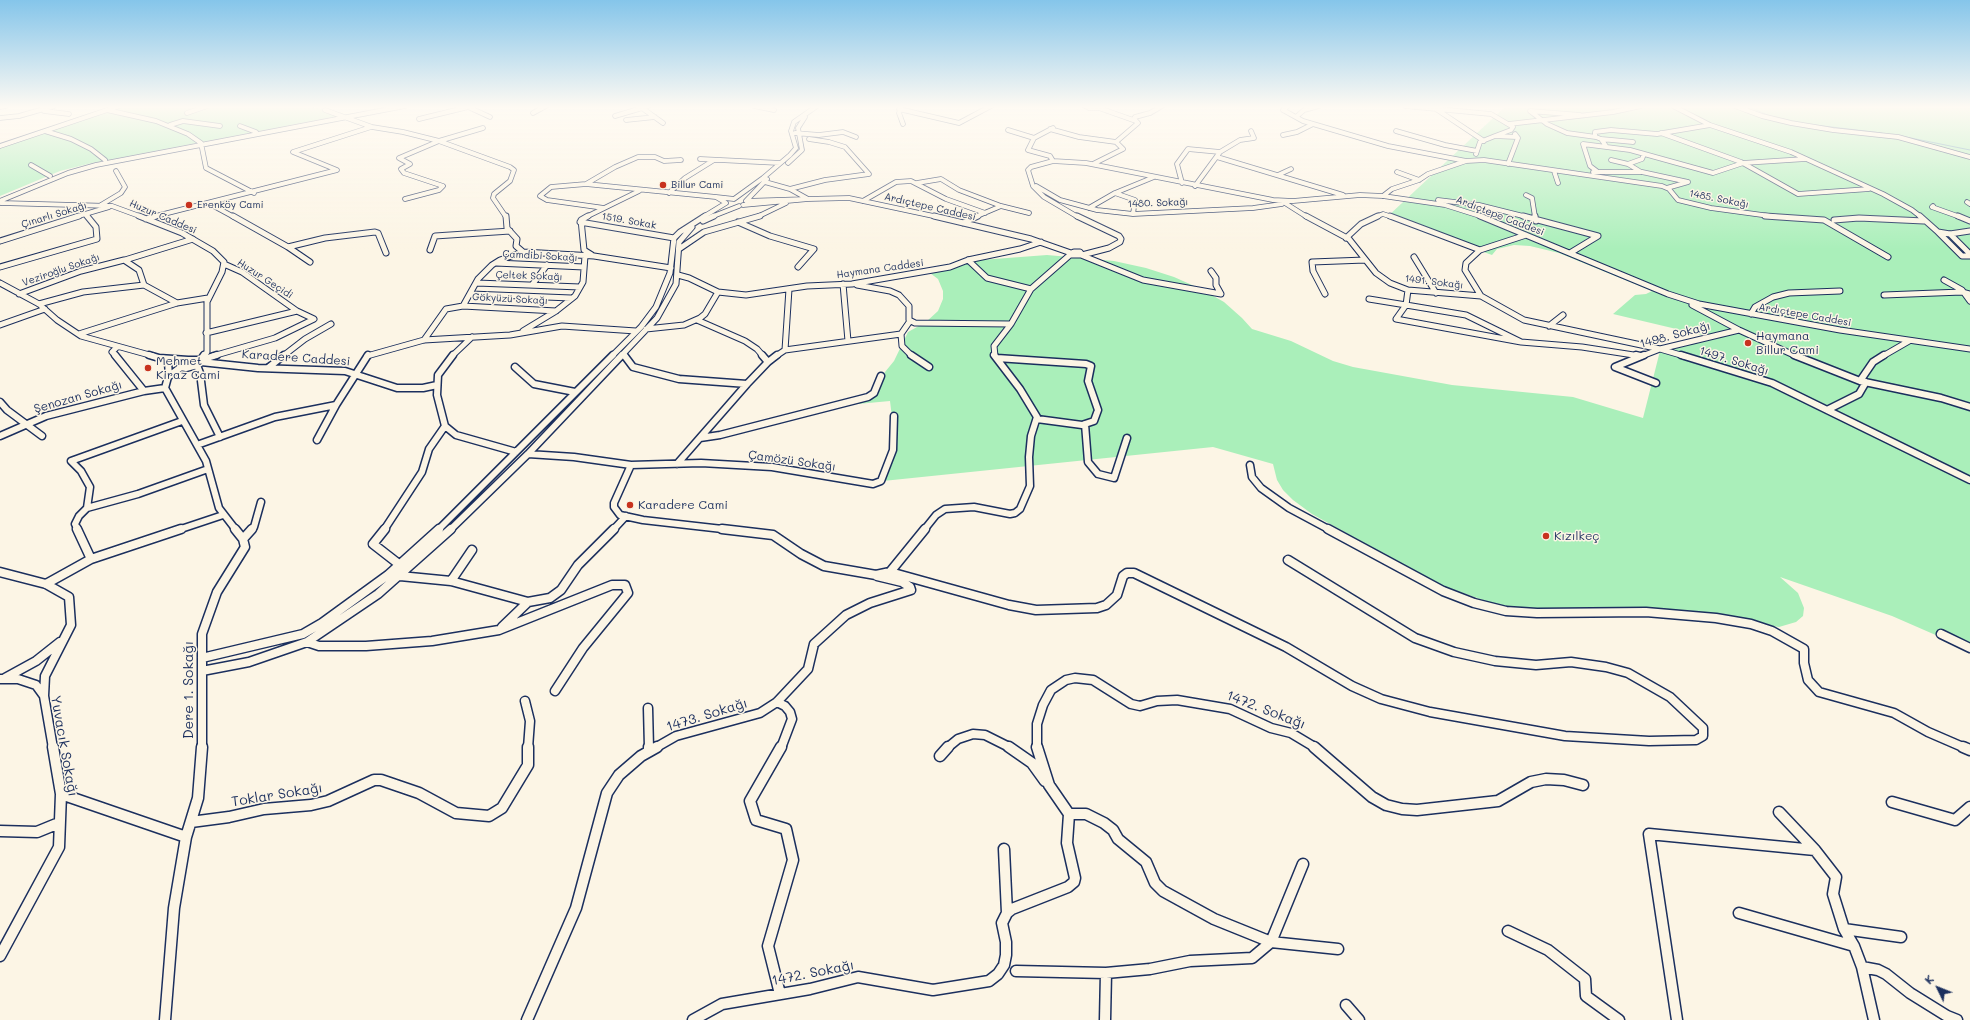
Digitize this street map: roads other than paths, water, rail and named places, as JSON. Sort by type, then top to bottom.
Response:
[{"type":"street","points":[[96,154],[105,160]]},
{"type":"street","points":[[0,197],[70,169],[105,160],[144,154]]},
{"type":"street","points":[[0,202],[84,168],[155,154]]},
{"type":"street","points":[[204,154],[206,168],[254,193]]},
{"type":"street","points":[[146,219],[254,193],[308,176],[315,177],[337,170],[297,154]]},
{"type":"street","points":[[405,199],[443,187],[404,173],[401,169],[410,164],[398,159],[411,154]]},
{"type":"street","points":[[472,154],[510,167],[514,170],[510,181],[492,196],[499,209],[506,215],[507,228],[517,239],[516,246],[522,252]]},
{"type":"street","points":[[202,658],[302,634],[322,623],[400,565],[429,539],[636,332],[656,307],[670,273],[674,238],[690,224],[734,199],[768,174],[790,154]]},
{"type":"street","points":[[743,204],[765,182],[798,154]]},
{"type":"street","points":[[790,189],[825,180],[869,174],[851,154]]},
{"type":"street","points":[[1040,154],[1051,157],[1053,161]]},
{"type":"street","points":[[1093,164],[1115,154]]},
{"type":"street","points":[[1182,183],[1177,164],[1184,154]]},
{"type":"street","points":[[1195,186],[1219,154]]},
{"type":"street","points":[[1428,154],[1466,161]]},
{"type":"street","points":[[1474,160],[1476,154]]},
{"type":"street","points":[[1508,164],[1511,154]]},
{"type":"street","points":[[1586,154],[1590,166],[1598,172]]},
{"type":"street","points":[[1628,164],[1642,159],[1644,154],[1714,173],[1743,163],[1805,159]]},
{"type":"street","points":[[1717,154],[1743,163],[1798,194],[1872,189]]},
{"type":"street","points":[[1794,154],[1872,189],[1912,210],[1938,232],[1962,256],[1970,255]]},
{"type":"street","points":[[1955,154],[1970,158]]},
{"type":"street","points":[[586,184],[615,167],[638,157],[655,157],[664,161],[681,160]]},
{"type":"street","points":[[1216,157],[1346,196]]},
{"type":"street","points":[[700,158],[780,163]]},
{"type":"street","points":[[668,193],[685,178],[714,160]]},
{"type":"street","name":"1485. Sokağı","points":[[1466,161],[1474,160],[1508,164],[1667,188],[1673,196],[1691,204],[1768,217],[1824,220],[1888,257]]},
{"type":"street","points":[[1611,160],[1628,164],[1642,172]]},
{"type":"street","name":"Ardıçtepe Caddesi","points":[[1033,186],[1028,172],[1029,168],[1038,164],[1053,161],[1093,164],[1195,186],[1285,202],[1346,196],[1383,196],[1406,199],[1457,208],[1682,299],[1751,314],[1909,341],[1970,349]]},
{"type":"street","points":[[1383,196],[1392,189],[1419,180],[1428,174],[1466,161]]},
{"type":"street","points":[[31,165],[50,176]]},
{"type":"street","points":[[1278,175],[1291,169]]},
{"type":"street","points":[[1554,171],[1558,183]]},
{"type":"street","points":[[101,205],[120,193],[125,187],[116,172]]},
{"type":"street","points":[[1397,172],[1419,180]]},
{"type":"street","points":[[1576,174],[1598,172],[1642,172],[1688,182],[1667,188]]},
{"type":"street","points":[[1089,208],[1116,193],[1154,177]]},
{"type":"street","points":[[917,183],[941,179],[964,192],[1001,206],[1030,213]]},
{"type":"street","points":[[863,201],[898,182],[908,181],[917,183],[946,199],[985,212]]},
{"type":"street","points":[[765,182],[790,189],[808,199]]},
{"type":"street","points":[[604,208],[547,200],[540,197],[550,187],[586,184],[639,191],[734,199],[743,204]]},
{"type":"street","points":[[890,572],[936,515],[945,509],[974,507],[1010,514],[1019,511],[1030,486],[1031,477],[1029,457],[1031,436],[1037,417],[1020,389],[994,355],[994,346],[1011,324],[1031,289],[1071,254],[1080,254],[1112,246],[1121,241],[1119,236],[1065,210],[1044,197],[1033,186]]},
{"type":"street","name":"1480. Sokağı","points":[[1033,186],[1060,200],[1089,208],[1133,214],[1246,208],[1285,202]]},
{"type":"street","points":[[594,256],[584,250],[580,222],[586,216],[639,191]]},
{"type":"street","points":[[1116,193],[1135,200],[1133,214]]},
{"type":"street","points":[[1526,195],[1532,198],[1536,221]]},
{"type":"street","points":[[716,197],[731,206],[808,199]]},
{"type":"street","name":"Ardıçtepe Caddesi","points":[[808,199],[832,197],[863,201],[962,223],[1041,242],[1080,254],[1143,280],[1221,294],[1222,293],[1216,285],[1216,278],[1212,271]]},
{"type":"street","points":[[202,671],[249,662],[307,642],[378,594],[439,541],[528,454],[664,309],[676,284],[680,239],[697,224],[743,204],[808,199]]},
{"type":"street","points":[[1406,199],[1479,205],[1598,236],[1570,254]]},
{"type":"street","points":[[679,249],[704,232],[763,215],[790,201]]},
{"type":"street","name":"Huzur Caddesi","points":[[0,202],[112,206],[193,239],[213,251],[224,262],[224,264]]},
{"type":"street","name":"1491. Sokağı","points":[[1285,202],[1314,222],[1346,238],[1376,273],[1390,284],[1408,290],[1481,296]]},
{"type":"street","points":[[210,204],[288,247],[310,262]]},
{"type":"street","name":"Çınarlı Sokağı","points":[[0,240],[112,206]]},
{"type":"street","points":[[962,223],[1001,206]]},
{"type":"street","points":[[1933,206],[1932,207],[1970,221]]},
{"type":"street","points":[[1346,238],[1361,224],[1383,214],[1480,250]]},
{"type":"street","points":[[0,267],[97,239],[96,227],[86,215]]},
{"type":"street","points":[[1834,220],[1859,218],[1924,221]]},
{"type":"street","name":"1519. Sokak","points":[[580,222],[674,238]]},
{"type":"street","points":[[738,222],[770,236],[814,249],[798,267]]},
{"type":"street","points":[[430,250],[435,236],[510,231]]},
{"type":"street","points":[[1938,232],[1950,234],[1970,231]]},
{"type":"street","points":[[288,247],[325,238],[375,232],[378,233],[386,253]]},
{"type":"street","points":[[1950,234],[1970,255]]},
{"type":"street","name":"1491. Sokağı","points":[[1481,296],[1465,270],[1466,263],[1480,250],[1526,235]]},
{"type":"street","name":"Veziroğlu Sokağı","points":[[19,294],[110,263],[125,260],[193,239]]},
{"type":"street","name":"Haymana Caddesi","points":[[718,292],[746,295],[789,289],[852,284],[950,267],[968,260],[1020,249],[1041,242]]},
{"type":"street","name":"Ardıçtepe Caddesi","points":[[1047,244],[1071,254]]},
{"type":"street","points":[[463,306],[477,283],[496,263],[510,255],[522,252],[594,256],[671,268]]},
{"type":"street","points":[[1056,268],[1080,254]]},
{"type":"street","points":[[519,333],[556,311],[571,298],[583,282],[585,256]]},
{"type":"street","points":[[1414,257],[1436,293]]},
{"type":"street","points":[[125,260],[139,270],[144,285]]},
{"type":"street","points":[[968,260],[987,278],[1031,289]]},
{"type":"street","points":[[1325,294],[1313,271],[1312,262],[1365,260]]},
{"type":"street","name":"Çamdibi Sokağı","points":[[496,263],[584,267]]},
{"type":"street","points":[[167,382],[199,362],[207,352],[205,346],[206,307],[208,298],[222,272],[224,264]]},
{"type":"street","name":"Huzur Geçidi","points":[[199,362],[275,338],[314,320],[297,311],[242,272],[224,264]]},
{"type":"street","points":[[532,285],[547,265]]},
{"type":"street","points":[[646,329],[684,325],[697,320],[705,314],[718,292],[690,278],[678,275]]},
{"type":"street","points":[[1944,280],[1962,290],[1970,301]]},
{"type":"street","points":[[0,283],[39,304],[57,320],[79,334],[117,347],[159,358],[181,366],[190,367]]},
{"type":"street","name":"Çeltek Sokağı","points":[[477,283],[580,287]]},
{"type":"street","points":[[843,284],[848,341]]},
{"type":"street","points":[[852,284],[890,291],[899,296],[909,306],[910,311],[908,317],[910,322]]},
{"type":"street","points":[[39,304],[83,292],[144,285],[177,303]]},
{"type":"street","points":[[785,350],[789,289]]},
{"type":"street","points":[[1408,290],[1406,305],[1396,319],[1522,342],[1582,347],[1640,356]]},
{"type":"street","points":[[1751,314],[1755,307],[1778,296],[1789,293],[1840,291]]},
{"type":"street","points":[[1884,295],[1962,292],[1970,294]]},
{"type":"street","points":[[470,294],[571,298]]},
{"type":"street","name":"1497. Sokağı","points":[[1481,296],[1524,320],[1660,349],[1772,383],[1970,480]]},
{"type":"street","points":[[79,334],[177,303],[208,298]]},
{"type":"street","points":[[1369,299],[1466,315],[1522,342]]},
{"type":"street","points":[[1682,299],[1739,330],[1804,360],[1863,382],[1941,398],[1970,407]]},
{"type":"street","name":"Gökyüzü Sokağı","points":[[424,340],[446,308],[463,306],[556,311]]},
{"type":"street","points":[[0,325],[45,309]]},
{"type":"street","points":[[206,333],[297,311]]},
{"type":"street","points":[[1549,326],[1563,315]]},
{"type":"street","points":[[697,320],[745,340],[768,362]]},
{"type":"street","points":[[910,322],[920,324],[1011,324]]},
{"type":"street","points":[[910,322],[901,334],[902,346],[914,359],[929,367]]},
{"type":"street","points":[[268,368],[305,339],[331,324]]},
{"type":"street","points":[[317,440],[336,405],[368,356],[424,340],[519,333],[577,326],[636,332]]},
{"type":"street","name":"1498. Sokağı","points":[[1656,383],[1615,367],[1660,349],[1739,330]]},
{"type":"street","points":[[677,464],[747,384],[768,362],[785,350],[901,334]]},
{"type":"street","points":[[472,337],[448,360],[438,375],[436,395],[445,426],[456,435],[516,452]]},
{"type":"street","points":[[1827,410],[1859,394],[1873,362],[1909,341]]},
{"type":"street","points":[[167,382],[181,366],[201,352],[205,346]]},
{"type":"street","points":[[117,347],[112,352],[144,391]]},
{"type":"street","points":[[623,354],[633,366],[679,379],[747,384]]},
{"type":"street","points":[[159,358],[190,360]]},
{"type":"street","points":[[997,358],[1091,365],[1088,381],[1098,410],[1096,419],[1085,424],[1037,419]]},
{"type":"street","name":"Karadere Caddesi","points":[[190,360],[268,368],[345,371],[397,388],[423,388],[437,385]]},
{"type":"street","points":[[168,362],[167,382],[182,421],[202,453],[208,469],[214,496],[223,515],[243,539],[254,527],[261,502]]},
{"type":"street","points":[[199,362],[205,410],[220,437]]},
{"type":"street","points":[[515,367],[534,384],[575,392]]},
{"type":"street","points":[[700,438],[720,435],[868,397],[874,393],[881,376]]},
{"type":"street","name":"Şenozan Sokağı","points":[[0,436],[46,416],[144,391],[167,382]]},
{"type":"street","points":[[0,402],[7,410],[28,424],[42,436]]},
{"type":"street","points":[[196,445],[275,417],[336,405]]},
{"type":"street","name":"Çamözü Sokağı","points":[[631,465],[677,464],[772,467],[875,484],[881,481],[893,450],[894,416]]},
{"type":"street","points":[[87,508],[90,487],[81,471],[71,461],[182,421]]},
{"type":"street","points":[[1085,424],[1088,462],[1098,474],[1114,478],[1127,438]]},
{"type":"street","points":[[400,565],[373,544],[393,519],[422,472],[429,449],[445,426]]},
{"type":"street","points":[[528,454],[574,457],[631,465],[614,507],[616,512],[626,516],[642,520],[773,535],[801,554],[824,566],[876,576],[890,572],[1009,605],[1036,610],[1097,608],[1106,605],[1117,595],[1122,576],[1127,573],[1134,573],[1286,647],[1352,686],[1380,699],[1430,712],[1566,736],[1657,741],[1696,740],[1703,736],[1703,728],[1670,697],[1650,684],[1628,674],[1606,667],[1571,662],[1536,664],[1495,661],[1454,652],[1415,638],[1288,560]]},
{"type":"street","points":[[1250,465],[1252,477],[1261,488],[1289,508],[1444,591],[1474,603],[1506,611],[1639,612],[1716,618],[1751,624],[1772,631],[1804,649],[1804,663],[1808,680],[1819,692],[1894,713],[1928,732],[1970,750]]},
{"type":"street","points":[[91,559],[75,524],[79,516],[87,508],[138,494],[208,469]]},
{"type":"street","points":[[46,584],[91,559],[223,515]]},
{"type":"street","points":[[400,576],[452,581],[528,602],[542,601],[561,590],[578,565],[626,516]]},
{"type":"street","name":"Dere 1. Sokağı","points":[[165,1020],[174,908],[186,837],[198,798],[203,739],[202,634],[217,592],[244,552],[245,543],[243,539]]},
{"type":"street","points":[[452,581],[472,550]]},
{"type":"street","points":[[0,572],[46,584],[69,597],[71,625],[45,676],[44,696]]},
{"type":"street","name":"1473. Sokağı","points":[[527,1020],[576,908],[607,793],[619,775],[641,756],[676,736],[760,713],[777,702],[808,669],[814,644],[846,615],[870,603],[911,590],[910,587],[902,582],[876,576]]},
{"type":"street","points":[[307,642],[319,646],[366,646],[432,641],[499,630],[612,585],[621,584],[627,587],[628,593],[583,648],[555,691]]},
{"type":"street","points":[[499,630],[528,602]]},
{"type":"street","points":[[1941,634],[1970,648]]},
{"type":"street","points":[[2,679],[36,661],[62,641]]},
{"type":"street","name":"1472. Sokağı","points":[[1069,814],[1049,785],[1036,744],[1037,724],[1043,705],[1051,690],[1066,680],[1084,678],[1093,680],[1135,705],[1144,706],[1167,700],[1218,706],[1230,709],[1271,728],[1292,733],[1310,743],[1372,798],[1386,805],[1402,809],[1417,810],[1498,801],[1531,782],[1546,779],[1564,780],[1583,785]]},
{"type":"street","name":"Yuvacık Sokağı","points":[[0,956],[59,847],[61,794],[44,696],[36,685],[18,679],[2,679]]},
{"type":"street","name":"Toklar Sokağı","points":[[191,822],[229,817],[264,809],[311,805],[328,801],[374,780],[381,780],[419,793],[456,813],[489,816],[502,808],[528,765],[530,721],[525,702]]},
{"type":"street","points":[[777,702],[785,706],[790,712],[792,719],[780,750],[750,800],[756,820],[786,829],[793,860],[768,946],[780,994]]},
{"type":"street","points":[[648,708],[649,751]]},
{"type":"street","points":[[940,756],[950,744],[958,739],[973,734],[985,735],[1017,751],[1032,763],[1049,785]]},
{"type":"street","points":[[61,794],[186,837]]},
{"type":"street","points":[[1892,802],[1955,820],[1970,808]]},
{"type":"street","points":[[1779,812],[1816,850],[1836,877],[1833,894],[1844,929],[1854,946],[1862,967],[1874,1020]]},
{"type":"street","points":[[1007,912],[1068,887],[1074,882],[1075,874],[1067,843],[1069,814],[1086,814],[1104,823],[1112,830],[1118,839],[1146,862],[1150,873],[1163,891],[1214,919],[1271,942],[1338,949]]},
{"type":"street","points":[[0,831],[37,832],[60,823]]},
{"type":"street","points":[[1677,1020],[1649,834],[1816,850]]},
{"type":"street","name":"1472. Sokağı","points":[[693,1020],[722,1004],[810,989],[858,977],[933,990],[989,981],[998,974],[1004,965],[1006,955],[1006,942],[1002,923],[1007,912],[1004,849]]},
{"type":"street","points":[[1016,971],[1106,973],[1150,969],[1190,961],[1252,958],[1271,942],[1303,864]]},
{"type":"street","points":[[1739,913],[1854,946]]},
{"type":"street","points":[[1844,929],[1901,937]]},
{"type":"street","points":[[1508,931],[1548,950],[1585,979],[1586,996],[1619,1020]]},
{"type":"street","points":[[1862,967],[1873,968],[1886,974],[1921,1000],[1947,1016],[1957,1020]]},
{"type":"street","points":[[1105,1020],[1106,973]]},
{"type":"street","points":[[1346,1005],[1359,1020]]},
{"type":"place","name":"Billur Cami","points":[[663,185]]},
{"type":"place","name":"Erenköy Cami","points":[[189,205]]},
{"type":"place","name":"Haymana Billur Cami","points":[[1748,343]]},
{"type":"place","name":"Mehmet Kiraz Cami","points":[[148,368]]},
{"type":"place","name":"Karadere Cami","points":[[630,505]]},
{"type":"place","name":"Kızılkeç","points":[[1546,536]]}]
